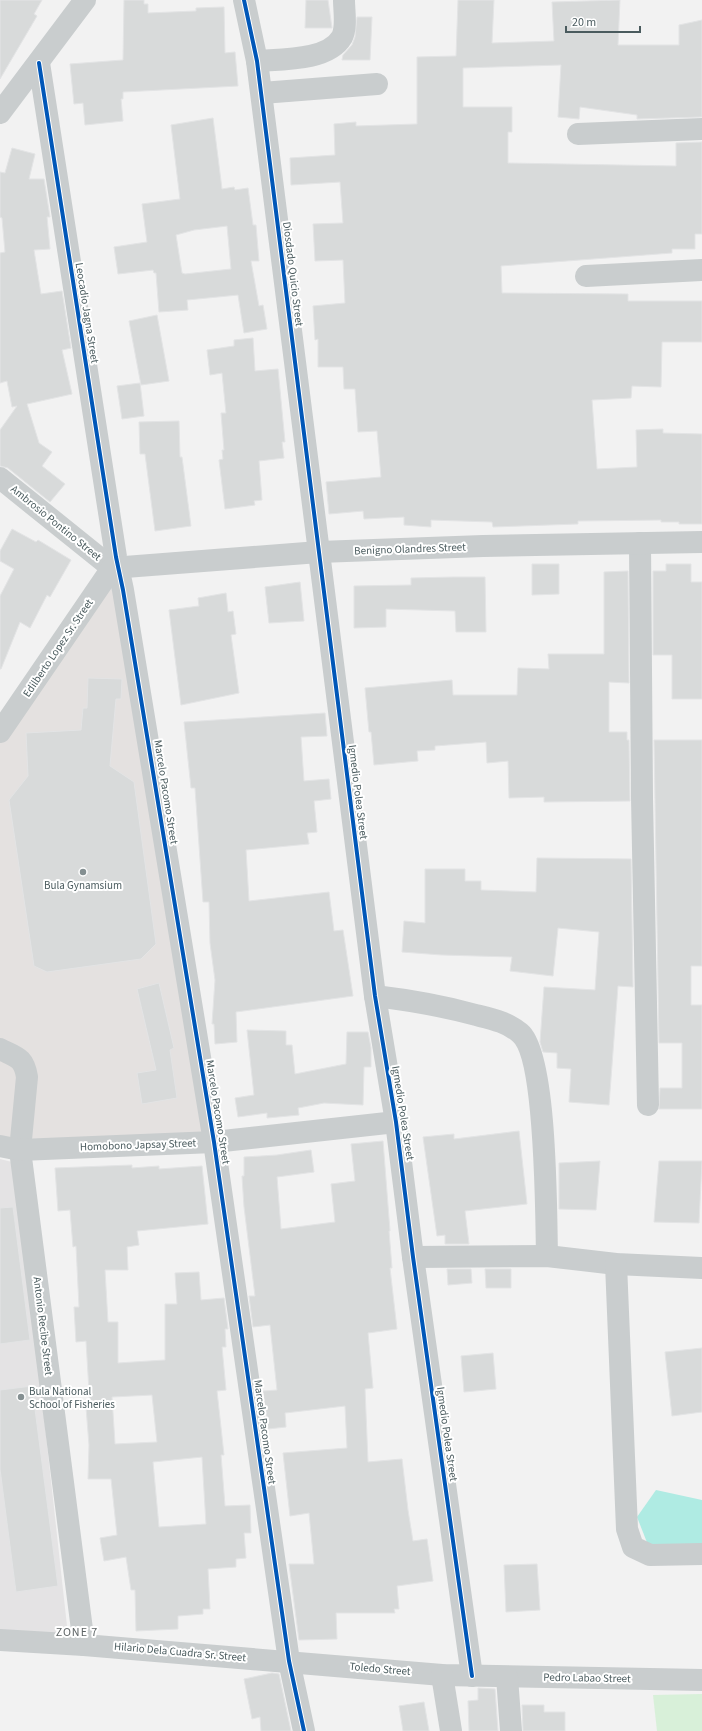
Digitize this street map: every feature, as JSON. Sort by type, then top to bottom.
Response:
[{"type":"street","points":[[0,113],[85,0]]},
{"type":"street","name":"Diosdado Quicio Street","points":[[244,0],[258,61],[319,552]]},
{"type":"street","points":[[258,61],[314,55],[327,50],[342,37],[344,28],[344,0]]},
{"type":"street","name":"Leocadio Jagna Street","points":[[39,63],[115,567]]},
{"type":"street","points":[[262,93],[376,84]]},
{"type":"street","points":[[578,134],[702,129]]},
{"type":"street","points":[[586,276],[702,270]]},
{"type":"street","name":"Ambrosio Pontino Street","points":[[0,478],[115,567]]},
{"type":"street","name":"Benigno Olandres Street","points":[[115,567],[319,552],[482,546],[702,542]]},
{"type":"street","points":[[640,543],[642,806],[648,1104]]},
{"type":"street","name":"Igmedio Polea Street","points":[[319,552],[375,996],[396,1122],[413,1257],[472,1676]]},
{"type":"street","name":"Edilberto Lopez Sr. Street","points":[[0,732],[115,567]]},
{"type":"street","name":"Marcelo Pacomo Street","points":[[115,567],[123,590],[214,1142],[289,1661],[304,1731]]},
{"type":"street","points":[[375,996],[416,1000],[504,1022],[522,1034],[529,1047],[534,1064],[539,1092],[544,1141],[547,1256]]},
{"type":"street","name":"Antonio Recibe Street","points":[[0,1050],[22,1060],[26,1067],[27,1077],[10,1148],[84,1645]]},
{"type":"street","name":"Homobono Japsay Street","points":[[10,1148],[214,1142],[396,1122]]},
{"type":"street","points":[[413,1257],[547,1256],[616,1264],[702,1268]]},
{"type":"street","points":[[616,1264],[626,1529],[633,1547],[650,1555],[702,1554]]},
{"type":"street","name":"Hilario Dela Cuadra Sr. Street","points":[[0,1640],[289,1661]]},
{"type":"street","name":"Toledo Street","points":[[289,1661],[472,1676]]},
{"type":"street","points":[[442,1674],[450,1731]]},
{"type":"street","name":"Pedro Labao Street","points":[[472,1676],[702,1680]]},
{"type":"street","points":[[507,1677],[511,1731]]},
{"type":"shaded area","points":[[115,581],[203,1138],[10,1139],[0,1136],[0,742]]},
{"type":"shaded area","name":"Bula National School of Fisheries","points":[[0,1159],[16,1163],[68,1635],[0,1631]]},
{"type":"green space","points":[[702,1694],[702,1731],[657,1731],[653,1695]]},
{"type":"water","points":[[656,1490],[702,1500],[702,1544],[648,1545],[637,1517]]},
{"type":"building","points":[[0,0],[42,0],[34,14],[37,16],[0,79]]},
{"type":"building","points":[[124,0],[144,0],[144,4],[148,4],[148,13],[196,11],[196,8],[224,7],[225,53],[235,52],[238,86],[123,92],[123,99],[121,99],[123,121],[85,125],[83,103],[74,104],[70,64],[123,60]]},
{"type":"building","points":[[306,0],[328,0],[332,28],[305,28]]},
{"type":"building","points":[[458,0],[494,0],[492,43],[554,41],[552,2],[620,0],[618,45],[679,45],[679,25],[702,20],[702,117],[637,119],[637,115],[580,107],[579,119],[558,117],[561,65],[463,68],[463,107],[512,107],[512,132],[508,132],[508,163],[676,166],[676,143],[702,142],[702,234],[695,234],[695,249],[672,249],[672,253],[501,266],[502,293],[628,294],[628,301],[702,301],[702,342],[662,342],[661,387],[632,386],[631,398],[592,400],[597,469],[637,467],[636,430],[663,429],[663,433],[702,434],[702,524],[679,524],[679,522],[661,522],[661,520],[578,521],[578,524],[493,527],[492,522],[431,520],[431,527],[404,525],[404,517],[364,519],[363,511],[329,514],[326,482],[381,477],[377,431],[358,432],[355,389],[344,389],[343,367],[318,367],[318,339],[315,340],[313,306],[345,303],[343,260],[315,261],[313,224],[343,223],[340,182],[291,185],[290,158],[335,155],[334,124],[356,122],[356,126],[417,124],[417,57],[456,56]]},
{"type":"building","points":[[357,17],[372,17],[370,60],[342,60],[343,55],[352,45],[355,37]]},
{"type":"building","points":[[213,118],[222,189],[234,187],[235,190],[248,188],[253,225],[256,225],[259,261],[251,261],[259,306],[263,305],[267,329],[244,333],[238,295],[187,300],[188,310],[159,312],[156,273],[154,273],[153,270],[118,274],[114,247],[147,242],[142,204],[180,199],[171,125]],"holes":[[[227,226],[231,269],[185,274],[182,273],[176,235],[194,230]]]},
{"type":"building","points":[[12,148],[35,154],[29,179],[44,179],[50,217],[47,217],[50,249],[34,250],[41,294],[62,291],[71,348],[62,350],[72,394],[27,404],[39,443],[52,452],[42,466],[65,484],[50,502],[8,468],[0,466],[0,430],[17,406],[12,407],[7,381],[0,383],[0,253],[5,252],[2,218],[0,217],[0,172],[5,173]]},
{"type":"building","points":[[157,315],[169,381],[141,385],[129,321]]},
{"type":"building","points":[[253,338],[255,371],[278,369],[285,442],[282,442],[284,458],[259,461],[262,500],[254,501],[255,505],[225,509],[219,460],[223,459],[222,450],[224,450],[221,413],[226,413],[222,373],[210,375],[207,350],[234,346],[234,340]]},
{"type":"building","points":[[140,383],[144,416],[122,419],[117,386]]},
{"type":"building","points":[[179,421],[180,457],[182,457],[191,526],[155,531],[145,454],[140,454],[139,422]]},
{"type":"building","points":[[12,529],[36,542],[38,540],[71,560],[50,597],[47,595],[30,628],[20,622],[0,669],[0,596],[14,569],[0,561],[0,551]]},
{"type":"building","points":[[532,564],[559,564],[559,594],[532,595]]},
{"type":"building","points":[[666,564],[691,564],[691,582],[702,582],[702,699],[672,699],[672,655],[653,655],[653,571],[666,571]]},
{"type":"building","points":[[628,571],[629,683],[609,682],[609,732],[627,732],[627,740],[629,740],[630,801],[544,802],[544,797],[509,798],[508,761],[487,763],[486,742],[435,746],[435,750],[417,751],[418,761],[374,765],[365,688],[452,680],[453,695],[517,695],[518,668],[549,669],[548,654],[604,654],[604,572]]},
{"type":"building","points":[[485,577],[486,632],[456,632],[455,611],[386,609],[386,627],[354,628],[354,586],[411,585],[411,578]]},
{"type":"building","points":[[300,582],[304,621],[269,623],[265,587]]},
{"type":"building","points":[[226,593],[228,612],[233,611],[236,634],[231,635],[239,693],[181,705],[169,610],[199,606],[198,598]]},
{"type":"building","name":"Bula Gynamsium","points":[[88,678],[122,679],[121,699],[116,699],[110,766],[134,782],[156,944],[141,959],[47,972],[34,966],[9,800],[28,776],[26,733],[81,730],[83,708],[87,708]]},
{"type":"building","points":[[325,713],[327,736],[301,737],[304,781],[329,779],[331,799],[314,801],[317,832],[307,833],[309,844],[246,850],[249,901],[329,892],[334,931],[343,930],[353,996],[236,1012],[237,1042],[215,1044],[214,1024],[212,1024],[215,980],[210,943],[209,902],[203,902],[195,788],[191,788],[184,722]]},
{"type":"building","points":[[654,740],[702,740],[702,966],[691,966],[691,1005],[702,1005],[702,1109],[659,1109],[660,1088],[682,1088],[682,1043],[659,1043]]},
{"type":"building","points":[[537,858],[631,859],[633,987],[618,986],[609,1105],[569,1102],[571,1069],[557,1068],[557,1053],[543,1052],[540,1042],[544,987],[595,990],[599,932],[558,928],[553,976],[510,971],[512,957],[402,952],[404,921],[425,923],[425,869],[465,869],[465,881],[481,881],[481,890],[536,892]]},
{"type":"building","points":[[159,983],[174,1048],[170,1050],[177,1098],[142,1104],[137,1073],[156,1070],[137,989]]},
{"type":"building","points":[[247,1030],[286,1031],[286,1045],[292,1045],[295,1074],[346,1064],[347,1032],[368,1032],[371,1048],[371,1067],[364,1067],[363,1105],[324,1103],[298,1108],[299,1115],[267,1118],[267,1113],[238,1117],[235,1098],[254,1095]]},
{"type":"building","points":[[519,1131],[527,1204],[465,1211],[469,1244],[445,1244],[445,1235],[437,1236],[423,1137],[454,1134],[454,1139]]},
{"type":"building","points":[[383,1141],[390,1231],[392,1268],[390,1268],[397,1329],[368,1333],[373,1388],[365,1389],[368,1462],[402,1459],[413,1541],[427,1539],[433,1581],[397,1586],[399,1609],[394,1609],[395,1613],[336,1613],[337,1639],[299,1640],[289,1564],[314,1564],[309,1513],[290,1516],[283,1453],[347,1448],[345,1406],[285,1413],[286,1427],[268,1429],[263,1391],[277,1390],[270,1325],[253,1327],[249,1296],[255,1296],[244,1207],[242,1176],[244,1176],[244,1157],[277,1155],[311,1150],[314,1172],[277,1177],[281,1229],[335,1222],[331,1184],[355,1181],[351,1144]]},
{"type":"building","points":[[600,1161],[596,1210],[559,1209],[559,1163]]},
{"type":"building","points":[[659,1161],[702,1161],[699,1223],[654,1222]]},
{"type":"building","points":[[132,1165],[132,1168],[159,1166],[159,1169],[202,1166],[208,1224],[137,1231],[139,1245],[127,1247],[128,1270],[105,1270],[108,1322],[118,1322],[118,1363],[165,1360],[165,1304],[177,1304],[175,1273],[199,1272],[201,1300],[224,1298],[228,1329],[225,1329],[226,1347],[222,1347],[226,1390],[217,1391],[224,1455],[221,1455],[225,1506],[250,1505],[251,1533],[244,1533],[246,1558],[236,1559],[236,1567],[208,1569],[210,1609],[203,1609],[203,1614],[178,1616],[178,1629],[136,1631],[135,1590],[131,1590],[126,1557],[104,1561],[100,1538],[117,1535],[111,1479],[88,1479],[89,1445],[86,1407],[90,1407],[86,1341],[76,1342],[74,1307],[79,1307],[76,1246],[73,1247],[70,1210],[58,1211],[55,1168]],"holes":[[[152,1395],[157,1442],[115,1444],[112,1397]],[[202,1457],[206,1524],[159,1527],[153,1462]]]},
{"type":"building","points":[[13,1207],[30,1340],[0,1344],[0,1208]]},
{"type":"building","points":[[447,1269],[471,1269],[472,1283],[448,1285]]},
{"type":"building","points":[[485,1269],[511,1269],[511,1288],[486,1288]]},
{"type":"building","points":[[702,1348],[702,1412],[672,1416],[665,1352]]},
{"type":"building","points":[[493,1353],[496,1389],[464,1392],[461,1356]]},
{"type":"building","points":[[32,1386],[58,1586],[16,1592],[0,1469],[0,1390]]},
{"type":"building","points":[[537,1564],[540,1610],[506,1612],[504,1565]]},
{"type":"building","points":[[272,1673],[279,1674],[291,1731],[261,1731],[260,1717],[252,1719],[244,1679]]},
{"type":"building","points":[[478,1688],[495,1689],[498,1731],[469,1731],[468,1701],[478,1700]]},
{"type":"building","points":[[424,1702],[429,1731],[403,1731],[399,1706]]},
{"type":"building","points":[[522,1705],[544,1705],[544,1712],[565,1712],[565,1731],[523,1731]]},
{"type":"cycle path","points":[[244,0],[257,61],[375,996],[396,1122],[413,1257],[472,1676]]},
{"type":"cycle path","points":[[39,63],[116,557],[123,590],[214,1142],[289,1661],[304,1731]]},
{"type":"place","name":"Bula Gynamsium","points":[[83,872]]},
{"type":"place","name":"Bula National School of Fisheries","points":[[21,1397]]},
{"type":"district","name":"ZONE 7","points":[[77,1632]]}]
